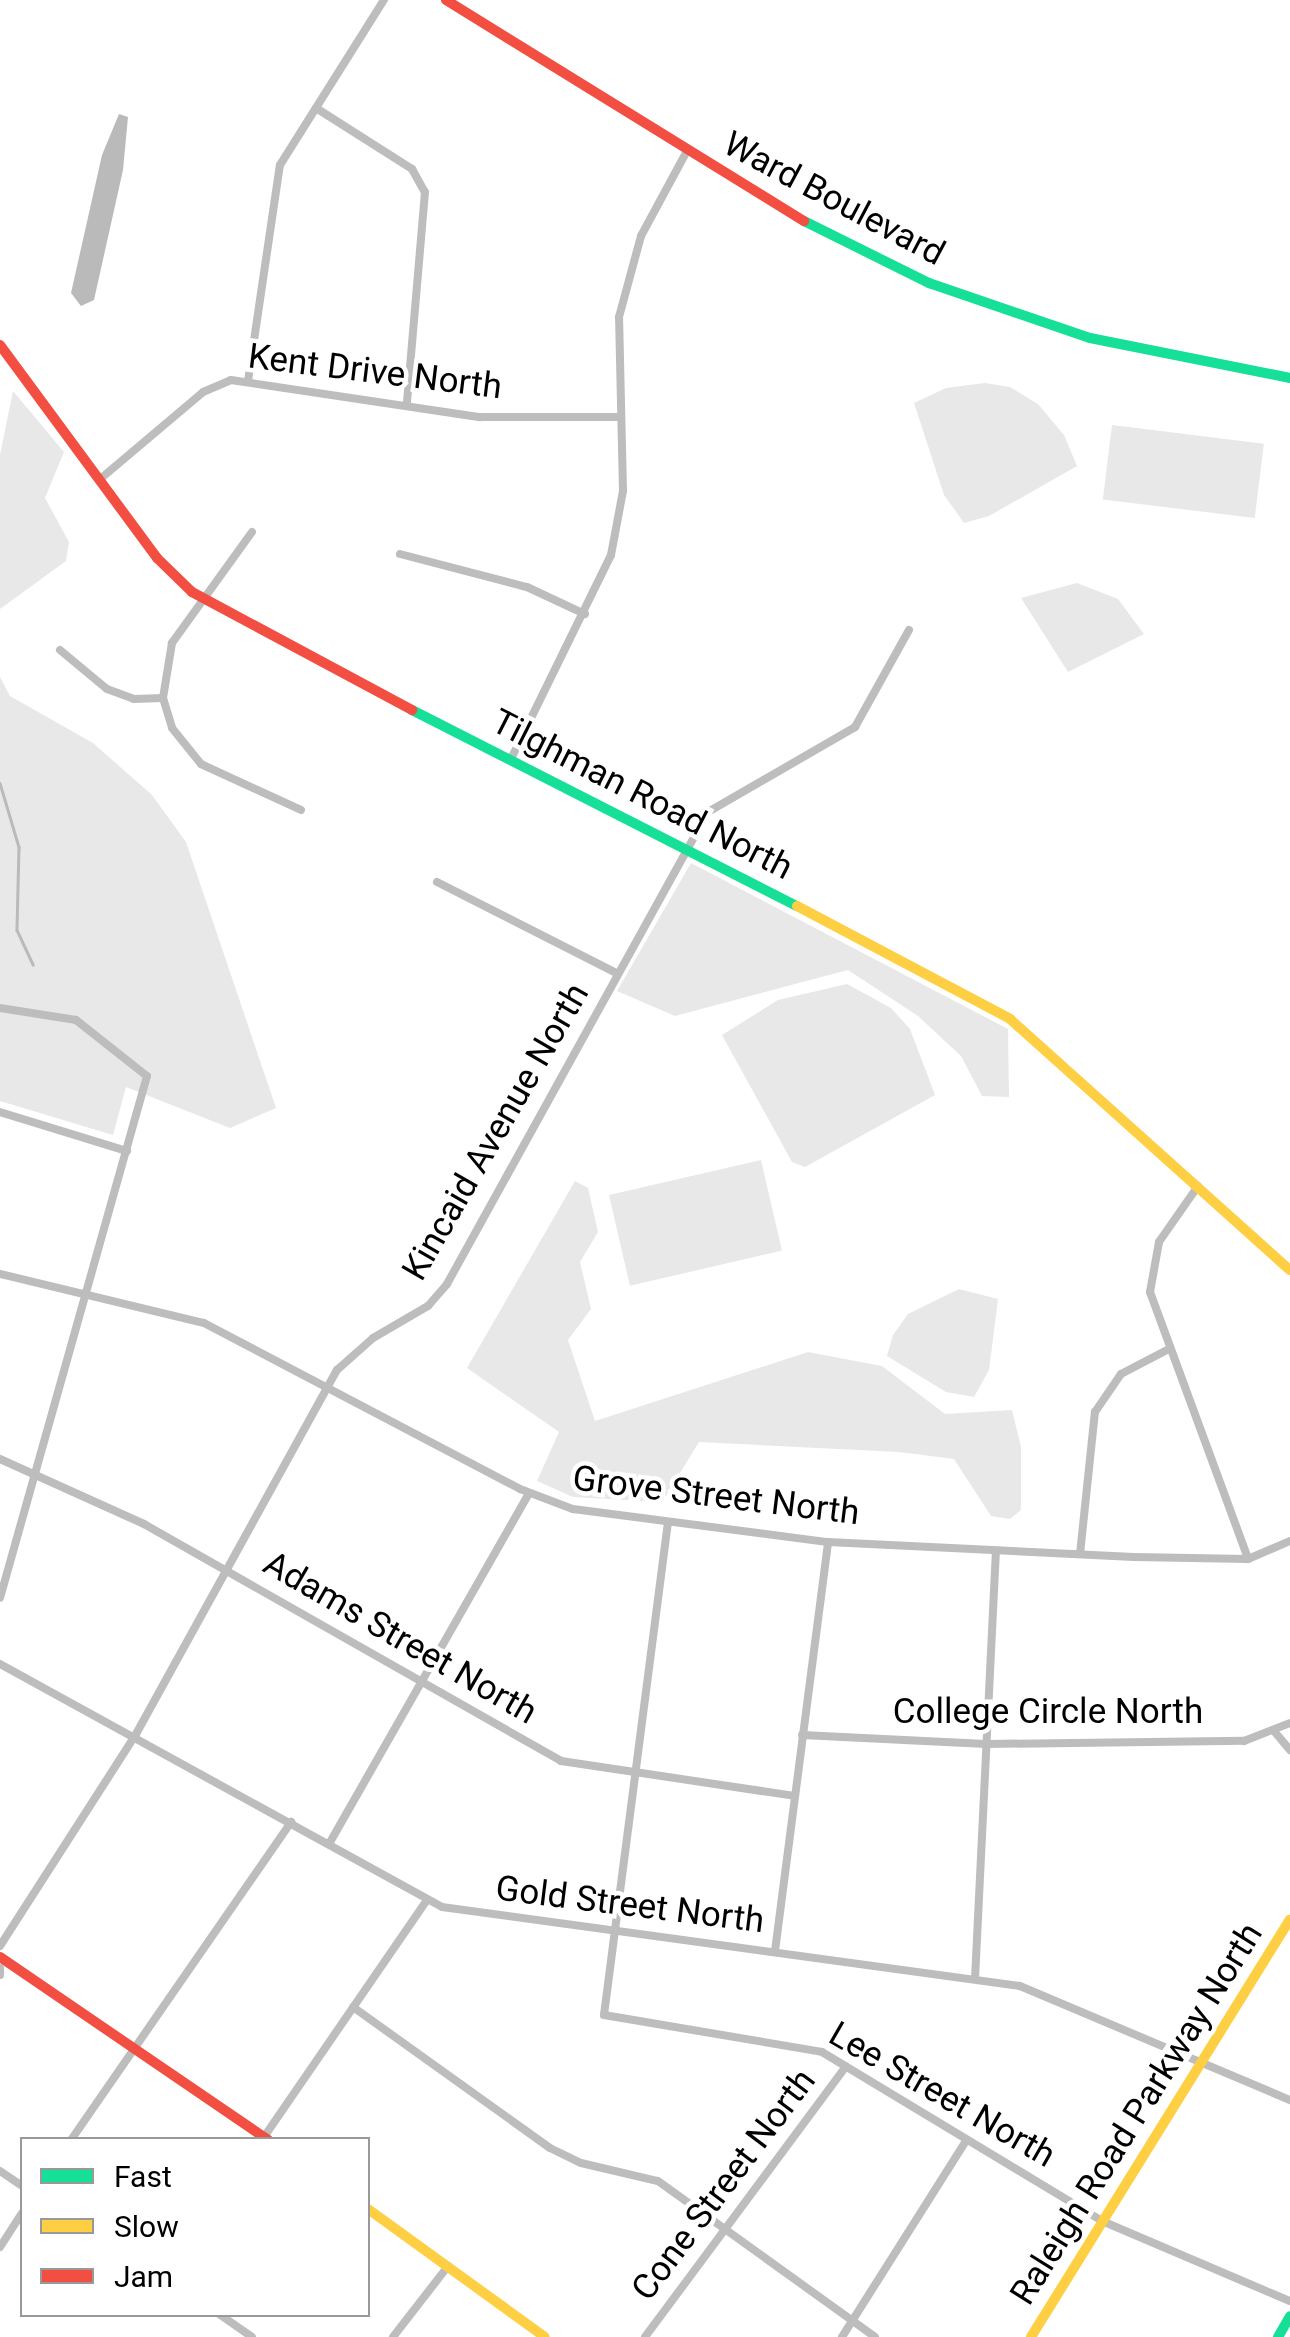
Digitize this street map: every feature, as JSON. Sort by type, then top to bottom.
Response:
[{"type":"street","points":[[248,381],[272,194],[285,155],[384,0]]},
{"type":"street","name":"Ward Boulevard","points":[[446,0],[832,238],[992,307],[1131,348],[1290,378]]},
{"type":"street","points":[[316,108],[412,169],[425,192],[407,404]]},
{"type":"street","points":[[511,759],[585,614],[618,523],[618,335],[632,260],[687,151]]},
{"type":"street","name":"Tilghman Road North","points":[[0,345],[157,558],[202,599],[687,847],[1010,1019],[1290,1270]]},
{"type":"street","name":"Kent Drive North","points":[[99,480],[203,392],[225,381],[248,381],[492,417],[618,417]]},
{"type":"street","points":[[252,532],[202,599],[167,655],[163,698],[172,728],[202,764],[302,810]]},
{"type":"street","points":[[400,554],[526,587],[585,614]]},
{"type":"street","name":"Kincaid Avenue North","points":[[0,1946],[136,1734],[328,1384],[352,1354],[440,1296],[687,847],[714,806],[855,726],[909,630]]},
{"type":"street","points":[[60,650],[107,690],[134,699],[163,698]]},
{"type":"street","points":[[437,882],[618,974]]},
{"type":"street","points":[[0,1008],[76,1020],[147,1076],[0,1598]]},
{"type":"street","points":[[0,1112],[128,1151]]},
{"type":"street","points":[[1199,1186],[1166,1228],[1150,1273],[1153,1310],[1226,1486],[1248,1559]]},
{"type":"street","name":"Grove Street North","points":[[0,1274],[86,1298],[204,1322],[529,1493],[573,1510],[828,1542],[996,1551],[1248,1559],[1290,1540]]},
{"type":"street","points":[[1080,1554],[1095,1412],[1121,1374],[1168,1349]]},
{"type":"street","name":"Adams Street North","points":[[0,1460],[36,1473],[226,1569],[420,1685],[561,1761],[794,1796]]},
{"type":"street","points":[[329,1844],[529,1493]]},
{"type":"street","points":[[614,1930],[668,1522]]},
{"type":"street","points":[[775,1951],[828,1542]]},
{"type":"street","points":[[975,1979],[996,1551]]},
{"type":"street","name":"Gold Street North","points":[[0,1664],[136,1734],[427,1900],[614,1930],[975,1979],[1046,1995],[1290,2100]]},
{"type":"street","name":"College Circle North","points":[[802,1735],[986,1744],[1244,1740],[1290,1723]]},
{"type":"street","points":[[1274,1731],[1290,1750]]},
{"type":"street","points":[[73,2137],[291,1822]]},
{"type":"street","points":[[267,2137],[427,1900]]},
{"type":"street","name":"Raleigh Road Parkway North","points":[[1031,2337],[1290,1920]]},
{"type":"street","name":"Lee Street North","points":[[614,1930],[604,2015],[790,2043],[846,2066],[1102,2221],[1290,2301]]},
{"type":"street","points":[[0,1957],[264,2137]]},
{"type":"street","points":[[353,2007],[550,2148],[582,2163],[658,2180],[875,2337]]},
{"type":"street","name":"Cone Street North","points":[[645,2337],[846,2066]]},
{"type":"street","points":[[842,2337],[966,2141]]},
{"type":"street","points":[[370,2210],[545,2337]]},
{"type":"street","points":[[0,2248],[20,2216]]},
{"type":"street","points":[[394,2337],[448,2266]]},
{"type":"street","points":[[1278,2337],[1290,2316]]},
{"type":"street","points":[[223,2317],[252,2337]]},
{"type":"shaded area","points":[[119,114],[128,117],[123,170],[94,300],[81,306],[71,293],[102,155]]},
{"type":"shaded area","points":[[985,383],[1010,387],[1038,404],[1064,435],[1077,466],[989,516],[964,523],[944,495],[914,403],[946,388]]},
{"type":"shaded area","points":[[13,391],[64,452],[45,498],[69,542],[66,561],[0,609],[0,455]]},
{"type":"shaded area","points":[[1112,425],[1264,444],[1255,518],[1103,499]]},
{"type":"shaded area","points":[[1077,583],[1118,599],[1144,634],[1068,672],[1021,598]]},
{"type":"shaded area","points":[[0,677],[10,696],[93,743],[152,795],[186,842],[276,1108],[230,1128],[126,1087],[113,1135],[0,1101]]},
{"type":"shaded area","points":[[691,863],[1008,1029],[1009,1097],[982,1096],[961,1056],[918,1016],[848,970],[675,1016],[617,991]]},
{"type":"shaded area","points":[[847,984],[891,1008],[910,1029],[935,1095],[805,1167],[792,1162],[722,1035],[778,1000]]},
{"type":"shaded area","points":[[761,1160],[782,1251],[630,1286],[609,1195]]},
{"type":"shaded area","points":[[575,1181],[588,1188],[598,1232],[580,1262],[591,1309],[568,1340],[595,1421],[808,1352],[882,1366],[945,1414],[1012,1410],[1021,1447],[1021,1510],[1010,1519],[991,1516],[954,1459],[899,1452],[699,1442],[662,1502],[573,1497],[537,1481],[559,1432],[467,1368]]},
{"type":"shaded area","points":[[959,1289],[998,1299],[989,1370],[974,1397],[946,1392],[887,1356],[893,1335],[908,1314]]},
{"type":"waterway","points":[[0,783],[19,847],[17,930],[33,965]]},
{"type":"traffic: fast","points":[[804,221],[929,283],[1090,338],[1290,378]]},
{"type":"traffic: fast","points":[[412,710],[797,906]]},
{"type":"traffic: fast","points":[[1278,2337],[1290,2316]]},
{"type":"traffic: slow","points":[[797,906],[1010,1019],[1290,1270]]},
{"type":"traffic: slow","points":[[1031,2337],[1290,1920]]},
{"type":"traffic: slow","points":[[370,2210],[545,2337]]},
{"type":"traffic: jam","points":[[446,0],[804,221]]},
{"type":"traffic: jam","points":[[0,345],[157,558],[192,592],[412,710]]},
{"type":"traffic: jam","points":[[0,1957],[264,2137]]}]
